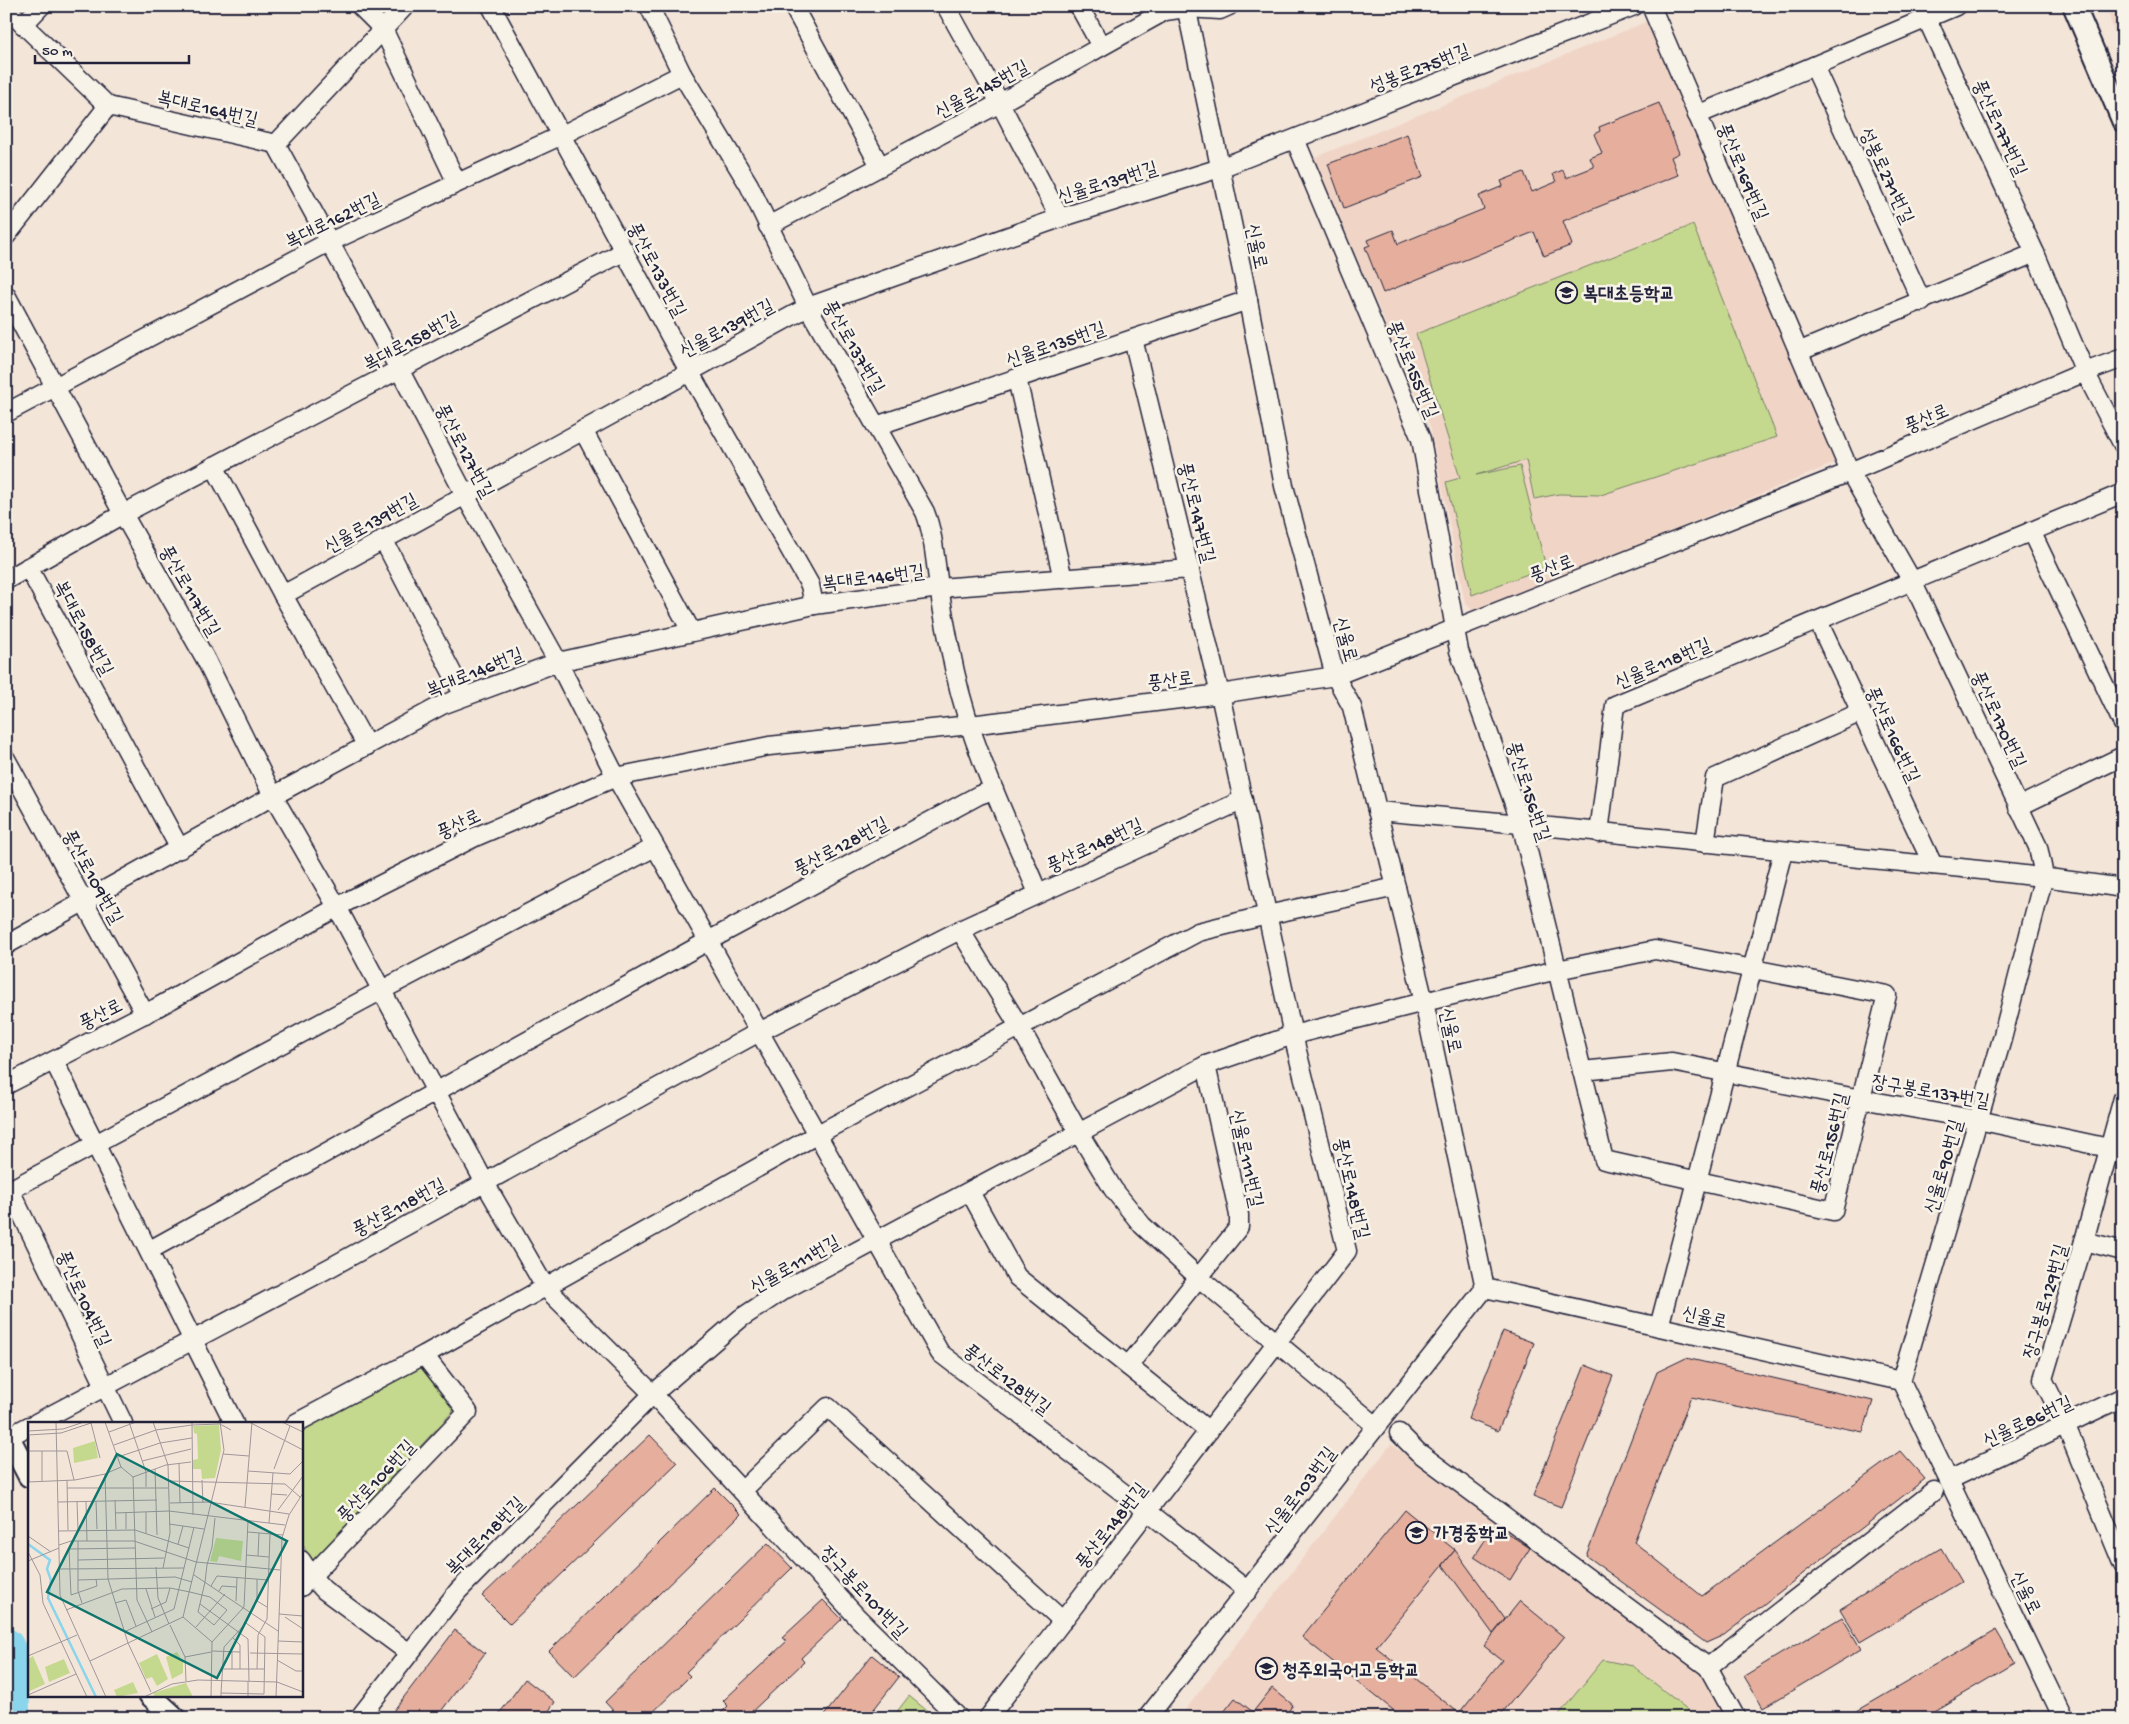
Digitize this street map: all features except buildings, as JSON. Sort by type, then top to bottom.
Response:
[{"type":"street","points":[[23,25],[41,6]]},
{"type":"street","points":[[360,6],[383,29],[456,183]]},
{"type":"street","name":"복대로164번길","points":[[108,106],[276,144],[405,6]]},
{"type":"street","name":"풍산로133번길","points":[[491,6],[689,371],[810,585],[814,605]]},
{"type":"street","name":"풍산로137번길","points":[[649,6],[682,74],[749,185],[808,307],[925,512],[930,526],[955,674],[970,725]]},
{"type":"street","points":[[792,6],[880,166]]},
{"type":"street","points":[[946,6],[1000,103],[1060,218]]},
{"type":"street","points":[[1079,6],[1101,46]]},
{"type":"street","name":"신율로145번길","points":[[768,226],[1000,103],[1165,11],[1186,7],[1220,10],[1229,6]]},
{"type":"street","name":"성봉로275번길","points":[[1220,168],[1634,6]]},
{"type":"street","name":"풍산로169번길","points":[[1651,6],[1850,472]]},
{"type":"street","points":[[1697,115],[1956,6]]},
{"type":"street","points":[[2074,6],[2123,121]]},
{"type":"street","name":"신율로","points":[[1186,7],[1248,300],[1284,486],[1335,676],[1352,707],[1424,1002],[1485,1288],[1901,1381],[2063,1718]]},
{"type":"street","points":[[6,8],[108,106],[6,236]]},
{"type":"street","name":"풍산로177번길","points":[[1927,18],[2036,253],[2085,372],[2123,444]]},
{"type":"street","name":"성봉로271번길","points":[[1814,66],[1922,302]]},
{"type":"street","name":"복대로162번길","points":[[6,413],[329,242],[562,135],[682,74]]},
{"type":"street","name":"풍산로155번길","points":[[1295,139],[1420,439],[1454,628]]},
{"type":"street","name":"풍산로127번길","points":[[276,144],[465,495],[558,662],[616,777]]},
{"type":"street","name":"신율로139번길","points":[[283,595],[808,307],[1060,218],[1220,168]]},
{"type":"street","name":"복대로158번길","points":[[6,580],[123,514],[625,251]]},
{"type":"street","points":[[1798,352],[2036,253]]},
{"type":"street","name":"풍산로117번길","points":[[6,295],[123,514],[205,658],[273,796],[337,907]]},
{"type":"street","name":"신율로135번길","points":[[876,426],[1248,300]]},
{"type":"street","name":"풍산로147번길","points":[[1133,339],[1220,694]]},
{"type":"street","name":"풍산로","points":[[6,1085],[146,1014],[337,907],[474,837],[616,777],[769,746],[970,725],[1220,694],[1335,676],[1850,472],[2085,372],[2123,358]]},
{"type":"street","points":[[1017,379],[1063,579]]},
{"type":"street","points":[[583,430],[691,632]]},
{"type":"street","points":[[214,466],[367,746]]},
{"type":"street","name":"풍산로170번길","points":[[1850,472],[1912,581],[2038,847],[2044,876]]},
{"type":"street","points":[[1818,620],[2123,493]]},
{"type":"street","points":[[2031,531],[2123,724]]},
{"type":"street","points":[[383,539],[464,696]]},
{"type":"street","name":"복대로158번길","points":[[28,567],[180,850]]},
{"type":"street","name":"복대로146번길","points":[[6,946],[180,850],[273,796],[442,705],[558,662],[814,605],[939,588],[1190,569]]},
{"type":"street","name":"풍산로166번길","points":[[1818,620],[1933,865]]},
{"type":"street","name":"신율로118번길","points":[[1599,833],[1615,705],[1818,620]]},
{"type":"street","name":"풍산로156번길","points":[[1454,628],[1459,651],[1521,823],[1557,970],[1604,1160],[1833,1211],[1887,995],[1654,950],[1557,970]]},
{"type":"street","name":"풍산로148번길","points":[[988,1718],[1347,1251],[1293,1035],[1220,694]]},
{"type":"street","points":[[1705,843],[1715,778],[1861,712]]},
{"type":"street","points":[[970,725],[994,790],[1038,893]]},
{"type":"street","points":[[2018,807],[2123,756]]},
{"type":"street","name":"풍산로109번길","points":[[6,759],[146,1014]]},
{"type":"street","name":"풍산로128번길","points":[[616,777],[940,1353],[1147,1511],[1248,1591]]},
{"type":"street","name":"풍산로128번길","points":[[436,1091],[708,940],[979,795],[994,790]]},
{"type":"street","name":"풍산로148번길","points":[[960,930],[1243,800]]},
{"type":"street","points":[[1377,811],[1521,823],[1599,833],[2044,876],[2123,888]]},
{"type":"street","points":[[96,1143],[380,991],[655,848]]},
{"type":"street","points":[[1659,1327],[1783,851]]},
{"type":"street","name":"신율로90번길","points":[[1901,1381],[2002,1039],[2044,876]]},
{"type":"street","points":[[298,1422],[424,1355],[816,1135],[1198,932],[1396,887]]},
{"type":"street","points":[[337,907],[380,991],[485,1183],[545,1287],[653,1394]]},
{"type":"street","points":[[759,1032],[960,930],[1019,1026],[1079,1133],[1114,1189],[1142,1225],[1198,1277],[1375,1425]]},
{"type":"street","name":"신율로111번길","points":[[653,1394],[741,1318],[782,1291],[1206,1065],[1293,1035],[1557,970]]},
{"type":"street","name":"풍산로118번길","points":[[193,1340],[331,1267],[759,1032]]},
{"type":"street","points":[[54,1061],[150,1250],[234,1422]]},
{"type":"street","name":"장구봉로137번길","points":[[1582,1071],[1672,1062],[1978,1120],[2116,1150]]},
{"type":"street","name":"신율로111번길","points":[[1128,1366],[1239,1227],[1239,1215],[1206,1065]]},
{"type":"street","points":[[150,1250],[436,1091]]},
{"type":"street","name":"장구봉로129번길","points":[[2123,1098],[2116,1150],[2084,1241],[2043,1379],[2066,1426],[2123,1565]]},
{"type":"street","name":"풍산로104번길","points":[[96,1143],[10,1190],[122,1422]]},
{"type":"street","points":[[970,1192],[1017,1277],[1209,1431]]},
{"type":"street","points":[[2084,1241],[2123,1251]]},
{"type":"street","name":"신율로103번길","points":[[1147,1718],[1248,1591],[1375,1425],[1485,1288]]},
{"type":"street","points":[[38,1422],[193,1340]]},
{"type":"street","name":"풍산로106번길","points":[[307,1582],[468,1412],[424,1355]]},
{"type":"street","name":"장구봉로101번길","points":[[653,1394],[858,1618],[959,1718]]},
{"type":"street","name":"복대로118번길","points":[[359,1718],[408,1652],[458,1591],[653,1394]]},
{"type":"street","name":"신율로86번길","points":[[1949,1480],[2123,1398]]},
{"type":"street","points":[[742,1491],[828,1407],[1062,1621]]},
{"type":"street","points":[[28,1426],[7,1435],[28,1474]]},
{"type":"street","points":[[1399,1433],[1418,1452],[1708,1667],[1736,1718]]},
{"type":"street","points":[[1708,1667],[1934,1491]]},
{"type":"street","points":[[302,1564],[307,1582],[324,1590],[408,1652]]},
{"type":"street","points":[[151,1696],[175,1718]]},
{"type":"shaded area","points":[[2106,6],[2123,6],[2123,47],[2113,29]]},
{"type":"shaded area","name":"복대초등학교","points":[[1648,21],[1835,463],[1481,611],[1472,610],[1465,603],[1430,426],[1313,158]]},
{"type":"shaded area","name":"가경중학교","points":[[1391,1444],[1700,1672],[1725,1718],[1179,1718]]},
{"type":"green space","points":[[1693,225],[1777,437],[1601,495],[1559,494],[1534,499],[1526,460],[1476,475],[1520,466],[1546,567],[1472,595],[1446,482],[1460,478],[1416,334]]},
{"type":"green space","points":[[423,1366],[456,1408],[312,1563],[302,1543],[302,1430]]},
{"type":"green space","points":[[1603,1660],[1633,1666],[1698,1718],[1556,1718]]},
{"type":"green space","points":[[909,1696],[936,1718],[892,1718]]},
{"type":"waterway","points":[[6,1646],[11,1656],[12,1718]]},
{"type":"place","name":"복대초등학교","points":[[1567,292]]},
{"type":"place","name":"가경중학교","points":[[1417,1532]]},
{"type":"place","name":"청주외국어고등학교","points":[[1266,1669]]}]
